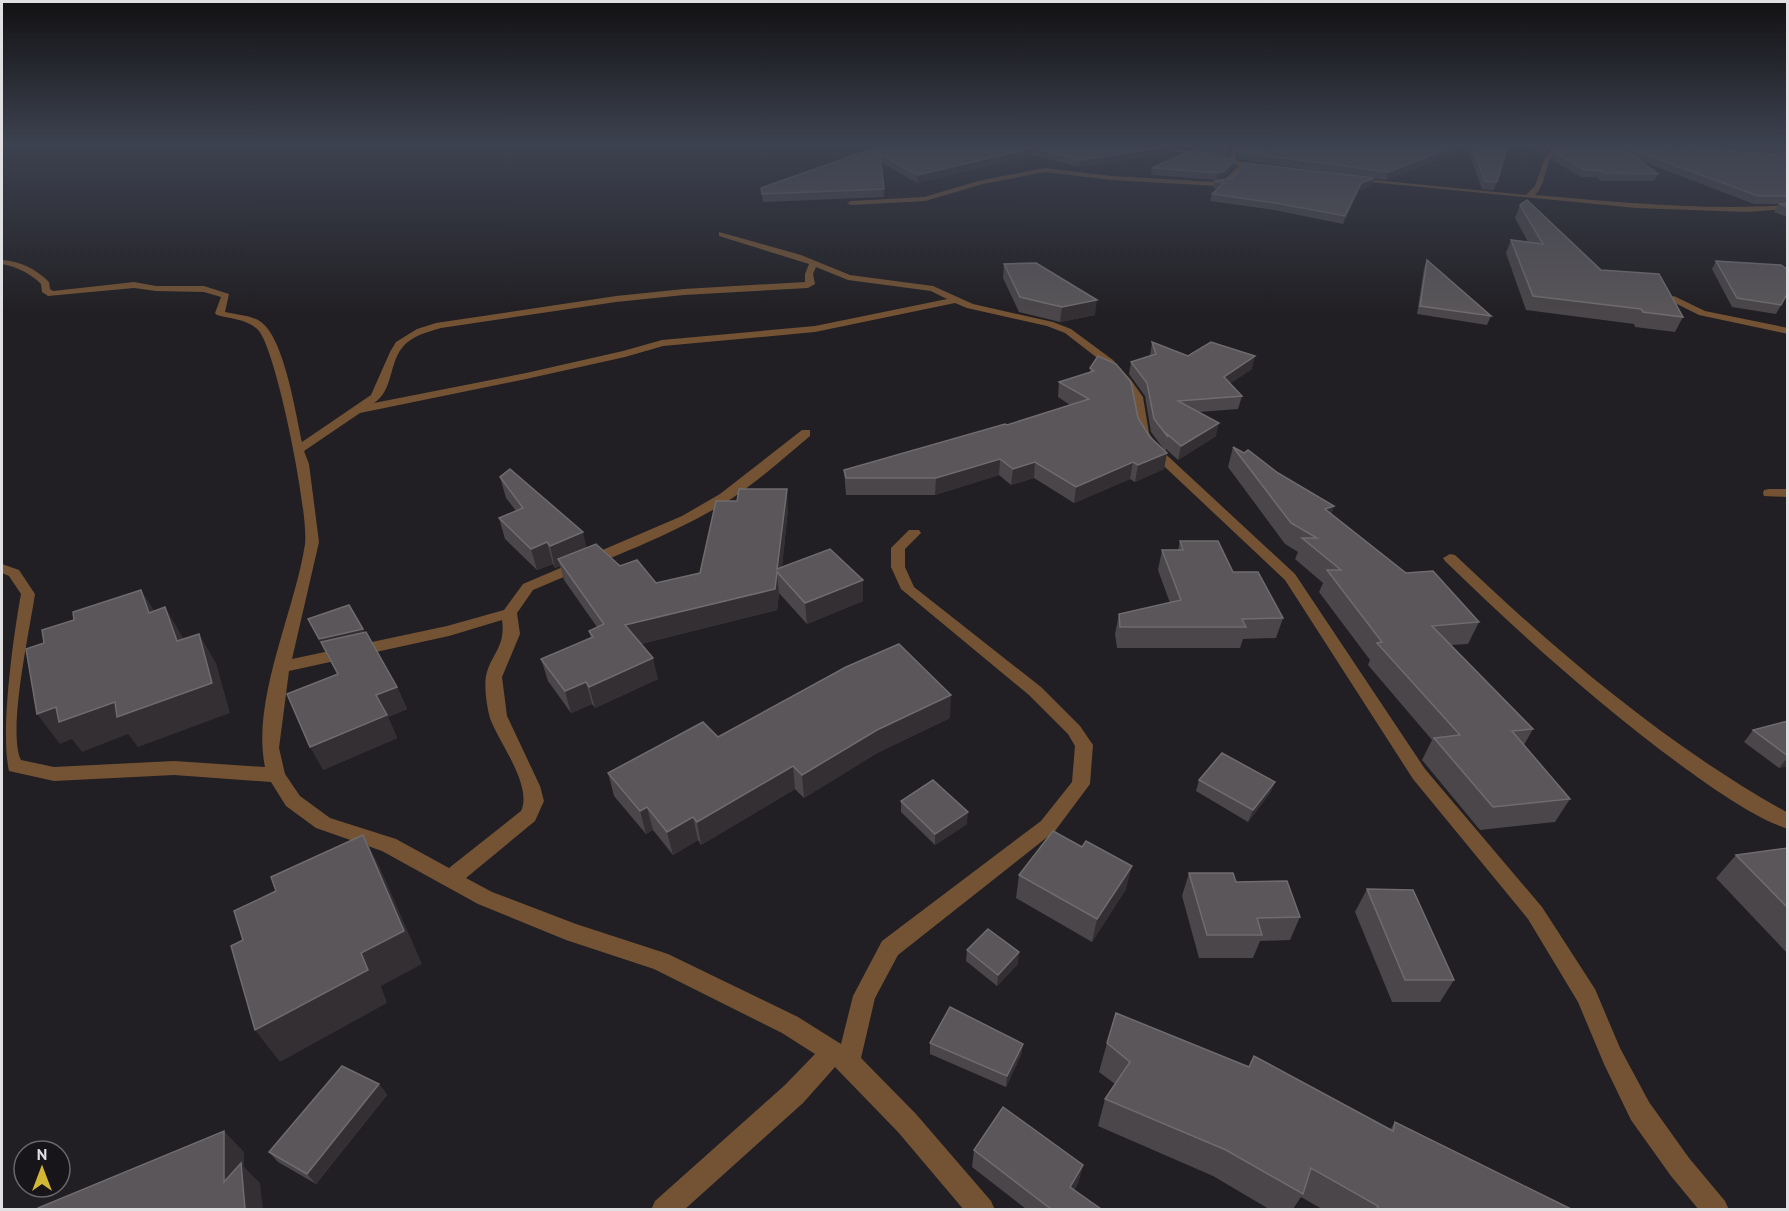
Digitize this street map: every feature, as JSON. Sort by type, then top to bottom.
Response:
[{"type":"street","points":[[851,203],[897,201]]},
{"type":"street","points":[[1570,201],[1636,206],[1747,210],[1788,207]]},
{"type":"street","points":[[722,234],[798,257],[854,279],[917,285],[933,289],[970,306],[1050,324],[1068,332],[1109,362],[1137,397],[1143,433],[1153,449],[1290,577],[1419,774],[1535,913],[1587,996],[1612,1056],[1640,1111],[1680,1167],[1716,1209]]},
{"type":"street","points":[[2,262],[31,271],[43,280],[45,290],[51,294],[134,285],[144,289],[202,289],[220,292],[226,296],[220,313],[256,323],[263,328],[274,351],[303,464],[312,542],[282,667],[270,748],[276,775],[293,801],[322,823],[389,845],[485,898],[573,933],[660,961],[790,1025],[841,1057],[907,1123],[982,1209]]},
{"type":"street","points":[[298,450],[376,396],[384,384],[393,352],[405,338],[421,330],[438,325],[616,298],[807,285],[810,284],[809,274],[813,264]]},
{"type":"street","points":[[1674,299],[1702,313],[1788,332]]},
{"type":"street","points":[[358,410],[526,376],[662,343],[815,329],[955,300]]},
{"type":"street","points":[[282,667],[449,631],[509,613],[528,587],[687,519],[754,476],[806,433]]},
{"type":"street","points":[[1769,494],[1788,493]]},
{"type":"street","points":[[664,1209],[794,1094],[841,1057],[864,996],[890,948],[1048,826],[1081,784],[1084,745],[1074,730],[1035,691],[908,589],[898,567],[898,548],[914,532]]},
{"type":"street","points":[[1450,558],[1523,629],[1605,698],[1706,775],[1788,822]]},
{"type":"street","points":[[2,568],[14,573],[28,594],[7,723],[8,752],[15,766],[54,774],[174,768],[276,775]]},
{"type":"street","points":[[451,878],[528,816],[535,801],[531,786],[498,716],[494,677],[512,634],[509,613]]},
{"type":"building","points":[[1258,201],[1353,201],[1345,216]]},
{"type":"building","points":[[1528,201],[1601,270],[1659,274],[1683,317],[1643,312],[1641,309],[1533,296],[1511,240],[1543,244],[1520,205]]},
{"type":"building","points":[[1427,260],[1491,316],[1420,306]]},
{"type":"building","points":[[1716,261],[1781,265],[1788,270],[1788,292],[1781,305],[1737,298]]},
{"type":"building","points":[[1036,263],[1097,300],[1062,307],[1020,297],[1004,264]]},
{"type":"building","points":[[1152,342],[1188,356],[1211,342],[1255,356],[1224,377],[1242,396],[1178,401],[1219,423],[1181,446],[1167,434],[1168,437],[1154,419],[1147,383],[1131,362],[1156,354]]},
{"type":"building","points":[[1098,356],[1116,364],[1131,382],[1138,418],[1150,437],[1167,453],[1138,465],[1133,462],[1076,487],[1035,462],[1013,469],[1000,459],[936,478],[846,478],[844,470],[1007,425],[1089,399],[1059,382],[1094,371],[1090,368]]},
{"type":"building","points":[[1233,447],[1244,453],[1248,450],[1278,473],[1334,506],[1325,509],[1406,573],[1433,571],[1479,622],[1432,626],[1533,729],[1512,731],[1570,799],[1493,807],[1434,738],[1460,735],[1377,643],[1382,642],[1327,570],[1341,570],[1302,538],[1317,538],[1291,523]]},
{"type":"building","points":[[510,469],[583,532],[550,546],[547,542],[531,549],[499,518],[523,508],[500,477]]},
{"type":"building","points":[[739,489],[787,489],[777,569],[830,549],[863,580],[805,603],[777,572],[775,589],[625,625],[653,658],[589,687],[586,682],[565,691],[541,659],[593,637],[589,631],[604,624],[558,559],[596,544],[620,566],[637,560],[656,583],[700,573],[716,501],[737,501]]},
{"type":"building","points":[[1180,541],[1218,541],[1233,572],[1258,572],[1283,618],[1242,619],[1246,627],[1120,627],[1119,614],[1181,600],[1162,550],[1183,550]]},
{"type":"building","points":[[141,590],[149,613],[165,607],[177,641],[199,634],[212,683],[117,717],[115,702],[59,722],[56,707],[37,714],[26,649],[44,643],[42,630],[74,620],[73,612]]},
{"type":"building","points":[[349,605],[363,629],[319,639],[308,619]]},
{"type":"building","points":[[366,632],[397,687],[376,695],[387,715],[310,747],[287,694],[338,674],[321,642]]},
{"type":"building","points":[[899,644],[951,695],[877,730],[802,775],[793,766],[697,822],[693,817],[667,832],[647,807],[640,811],[608,773],[703,722],[718,737],[846,667]]},
{"type":"building","points":[[1788,721],[1788,756],[1753,730]]},
{"type":"building","points":[[1222,753],[1275,782],[1253,810],[1199,780]]},
{"type":"building","points":[[933,780],[968,812],[935,834],[901,801]]},
{"type":"building","points":[[1053,831],[1082,847],[1086,841],[1132,866],[1097,919],[1019,875]]},
{"type":"building","points":[[363,835],[404,931],[361,953],[368,970],[255,1030],[231,946],[243,940],[234,911],[276,891],[271,877]]},
{"type":"building","points":[[1788,848],[1788,908],[1736,855]]},
{"type":"building","points":[[1189,873],[1233,873],[1236,882],[1287,881],[1300,917],[1257,918],[1262,935],[1207,935]]},
{"type":"building","points":[[1367,889],[1413,890],[1454,980],[1405,980]]},
{"type":"building","points":[[988,929],[1019,952],[998,975],[967,950]]},
{"type":"building","points":[[950,1007],[1023,1044],[1007,1076],[930,1043]]},
{"type":"building","points":[[1116,1013],[1249,1067],[1254,1056],[1393,1131],[1395,1122],[1571,1209],[1377,1209],[1378,1206],[1311,1168],[1303,1194],[1226,1150],[1105,1099],[1130,1062],[1107,1043]]},
{"type":"building","points":[[342,1066],[379,1084],[307,1174],[269,1152]]},
{"type":"building","points":[[1003,1107],[1083,1165],[1070,1187],[1101,1209],[1051,1209],[974,1150]]},
{"type":"building","points":[[224,1131],[224,1182],[241,1163],[245,1209],[38,1209],[60,1199],[72,1199],[72,1194]]}]
